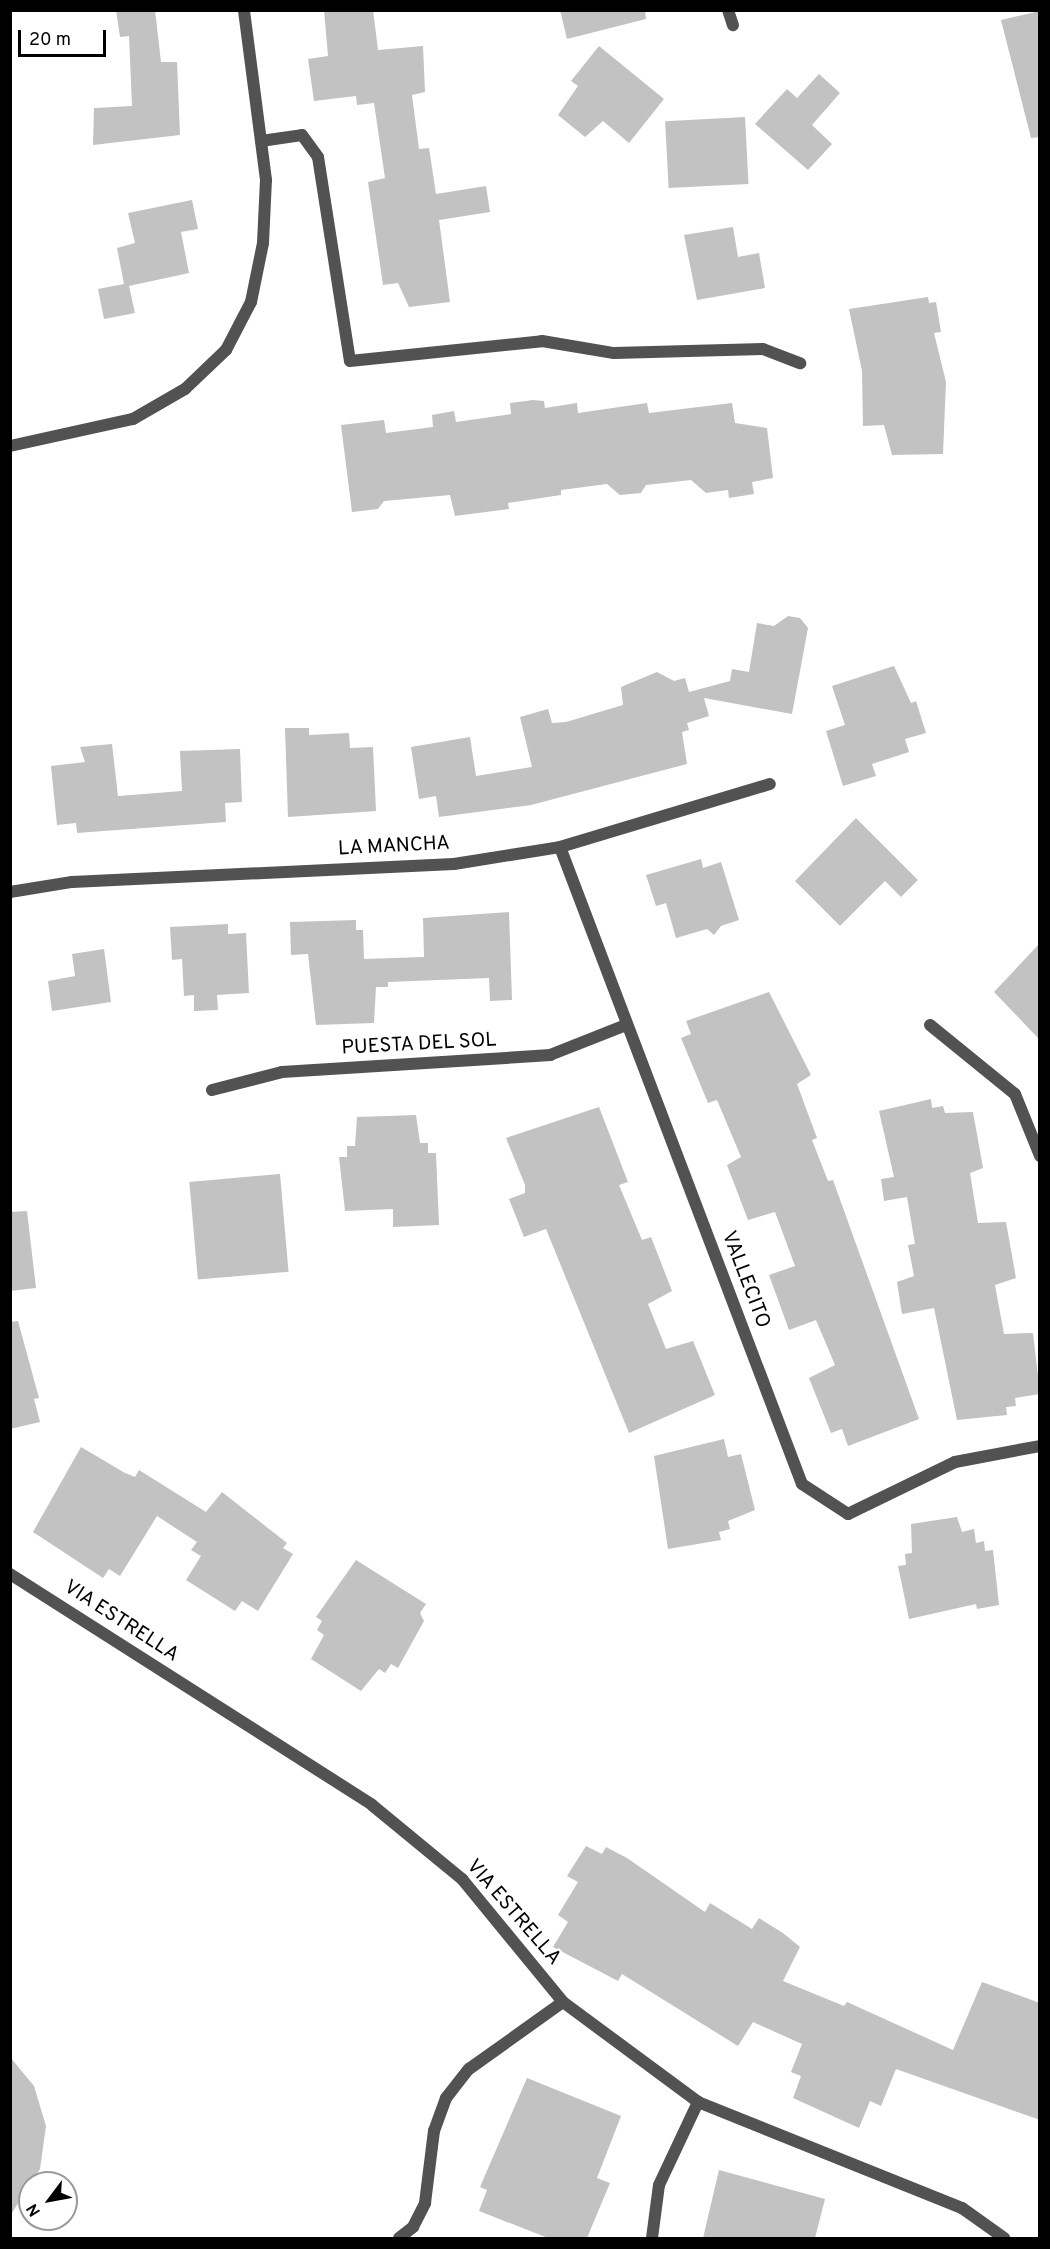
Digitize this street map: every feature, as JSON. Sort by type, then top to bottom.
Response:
[{"type":"street","points":[[10,446],[133,419],[185,389],[226,350],[251,302],[263,243],[266,180],[244,10]]},
{"type":"street","points":[[728,10],[733,25]]},
{"type":"street","points":[[261,141],[302,135],[318,157],[350,361],[542,340],[614,353],[763,349],[800,363]]},
{"type":"street","name":"LA MANCHA","points":[[10,892],[72,882],[454,864],[560,848],[770,784]]},
{"type":"street","name":"VALLECITO","points":[[560,848],[802,1484],[848,1514],[955,1462],[1040,1446]]},
{"type":"street","name":"PUESTA DEL SOL","points":[[212,1090],[282,1072],[550,1055],[626,1025]]},
{"type":"street","points":[[930,1025],[1015,1094],[1040,1156]]},
{"type":"street","name":"VIA ESTRELLA","points":[[10,1574],[372,1805],[462,1879],[563,2002],[698,2102],[962,2208],[1004,2238]]},
{"type":"street","points":[[399,2238],[413,2227],[425,2203],[434,2131],[446,2098],[469,2069],[563,2002]]},
{"type":"street","points":[[652,2238],[659,2186],[698,2102]]},
{"type":"building","points":[[116,10],[155,10],[161,62],[177,62],[180,135],[93,145],[94,108],[132,106],[129,36],[120,37]]},
{"type":"building","points":[[324,10],[373,10],[378,50],[423,46],[425,92],[412,95],[419,149],[429,148],[436,194],[486,186],[490,212],[439,220],[450,302],[409,307],[398,283],[383,285],[368,182],[385,178],[374,103],[357,105],[356,96],[314,101],[308,59],[328,56]]},
{"type":"building","points":[[560,10],[645,10],[646,19],[567,39]]},
{"type":"building","points":[[1040,11],[1040,137],[1031,138],[1001,20]]},
{"type":"building","points":[[599,46],[664,99],[629,143],[603,121],[585,137],[558,115],[578,86],[571,81]]},
{"type":"building","points":[[819,74],[840,93],[812,125],[832,144],[808,170],[755,124],[787,89],[797,98]]},
{"type":"building","points":[[745,117],[749,184],[669,188],[665,121]]},
{"type":"building","points":[[192,200],[198,229],[181,232],[189,273],[129,286],[135,313],[104,319],[98,289],[124,284],[117,248],[135,243],[128,213]]},
{"type":"building","points":[[733,227],[738,257],[759,253],[765,288],[697,300],[684,235]]},
{"type":"building","points":[[928,297],[929,303],[936,302],[941,332],[934,333],[946,382],[943,454],[892,455],[884,425],[863,426],[862,371],[849,309]]},
{"type":"building","points":[[544,401],[545,408],[577,403],[578,413],[647,403],[649,413],[732,403],[735,423],[767,428],[773,478],[752,482],[754,494],[729,498],[728,490],[706,493],[691,480],[646,485],[641,493],[620,495],[607,484],[561,490],[561,495],[508,503],[509,509],[455,516],[450,495],[384,501],[378,509],[352,512],[341,425],[384,420],[386,433],[433,427],[432,415],[454,411],[456,422],[511,414],[510,403]]},
{"type":"building","points":[[788,616],[800,618],[808,628],[792,714],[704,698],[709,716],[687,723],[689,730],[682,732],[687,764],[531,805],[439,817],[436,796],[419,799],[411,747],[470,737],[476,776],[532,767],[520,717],[548,709],[552,723],[566,722],[623,705],[621,687],[657,672],[674,681],[685,678],[689,692],[730,681],[732,669],[749,672],[757,623],[774,626]]},
{"type":"building","points":[[894,666],[911,703],[916,701],[926,733],[905,739],[909,752],[872,764],[876,776],[843,786],[826,731],[845,725],[832,686]]},
{"type":"building","points":[[285,728],[309,728],[309,735],[349,733],[350,748],[373,747],[376,811],[288,817]]},
{"type":"building","points":[[112,744],[118,796],[182,791],[180,751],[240,749],[242,802],[225,803],[226,822],[77,833],[76,823],[57,825],[51,766],[85,762],[80,747]]},
{"type":"building","points":[[856,818],[918,880],[901,897],[885,881],[840,926],[795,881]]},
{"type":"building","points":[[701,859],[703,868],[721,862],[739,920],[721,926],[714,935],[707,929],[676,938],[666,903],[656,906],[646,875]]},
{"type":"building","points":[[509,912],[512,1000],[490,1001],[489,978],[388,982],[388,987],[376,987],[374,1023],[316,1025],[308,954],[291,955],[290,922],[356,920],[356,930],[363,930],[364,959],[424,957],[423,918]]},
{"type":"building","points":[[228,924],[228,934],[246,933],[249,993],[217,995],[218,1010],[194,1011],[194,995],[184,996],[182,959],[172,960],[170,927]]},
{"type":"building","points":[[1040,943],[1040,1040],[994,992]]},
{"type":"building","points":[[104,949],[111,1002],[52,1011],[48,981],[75,976],[72,954]]},
{"type":"building","points":[[769,992],[811,1075],[797,1084],[817,1138],[812,1140],[828,1181],[833,1180],[919,1419],[848,1446],[842,1429],[831,1433],[809,1378],[835,1365],[816,1320],[789,1330],[769,1275],[795,1266],[775,1212],[748,1220],[727,1165],[741,1157],[717,1100],[708,1103],[681,1038],[691,1034],[686,1021]]},
{"type":"building","points":[[931,1099],[932,1108],[943,1106],[945,1113],[973,1112],[983,1168],[970,1173],[978,1223],[1006,1222],[1016,1278],[995,1285],[1004,1334],[1033,1333],[1040,1394],[1015,1398],[1016,1406],[1006,1407],[1007,1415],[957,1420],[934,1308],[902,1314],[897,1282],[914,1276],[908,1245],[915,1244],[907,1197],[884,1201],[881,1179],[894,1177],[879,1111]]},
{"type":"building","points":[[599,1107],[628,1182],[619,1185],[642,1240],[651,1237],[672,1291],[648,1304],[666,1349],[693,1341],[715,1395],[629,1433],[546,1229],[524,1237],[509,1199],[525,1193],[525,1185],[506,1138]]},
{"type":"building","points":[[416,1115],[420,1143],[428,1143],[428,1153],[436,1153],[439,1225],[393,1227],[393,1209],[345,1211],[339,1157],[347,1157],[347,1146],[355,1146],[357,1117]]},
{"type":"building","points":[[280,1174],[289,1272],[198,1280],[189,1182]]},
{"type":"building","points":[[27,1211],[36,1288],[10,1291],[10,1212]]},
{"type":"building","points":[[18,1321],[39,1398],[34,1399],[40,1422],[10,1429],[10,1322]]},
{"type":"building","points":[[724,1439],[728,1457],[741,1454],[755,1510],[728,1521],[730,1529],[719,1532],[721,1540],[668,1549],[654,1456]]},
{"type":"building","points":[[81,1447],[135,1477],[139,1470],[206,1512],[222,1492],[287,1543],[283,1548],[293,1554],[258,1611],[242,1601],[235,1611],[186,1580],[201,1556],[191,1550],[197,1542],[157,1516],[120,1576],[109,1569],[103,1578],[33,1532]]},
{"type":"building","points":[[957,1517],[962,1532],[974,1529],[976,1543],[984,1541],[985,1551],[993,1550],[999,1605],[977,1609],[976,1604],[909,1619],[898,1566],[906,1565],[905,1554],[912,1553],[911,1524]]},
{"type":"building","points":[[356,1560],[426,1604],[420,1613],[424,1621],[398,1668],[391,1664],[385,1673],[379,1669],[361,1691],[311,1659],[324,1635],[317,1630],[322,1621],[316,1617]]},
{"type":"building","points":[[586,1846],[602,1854],[606,1847],[627,1858],[705,1912],[710,1903],[752,1929],[759,1918],[783,1933],[800,1947],[783,1981],[844,2006],[847,2002],[953,2050],[982,1982],[1040,2003],[1040,2120],[896,2069],[881,2106],[870,2101],[859,2128],[793,2098],[801,2076],[791,2072],[802,2044],[753,2022],[738,2046],[622,1974],[618,1981],[553,1947],[568,1922],[558,1915],[578,1882],[567,1876]]},
{"type":"building","points":[[10,2057],[34,2086],[46,2126],[40,2169],[39,2171],[18,2171],[18,2203],[10,2216]]},
{"type":"building","points":[[527,2078],[621,2116],[597,2178],[610,2183],[587,2238],[548,2238],[479,2211],[487,2190],[480,2187]]},
{"type":"building","points":[[719,2170],[825,2199],[815,2238],[703,2238]]}]
